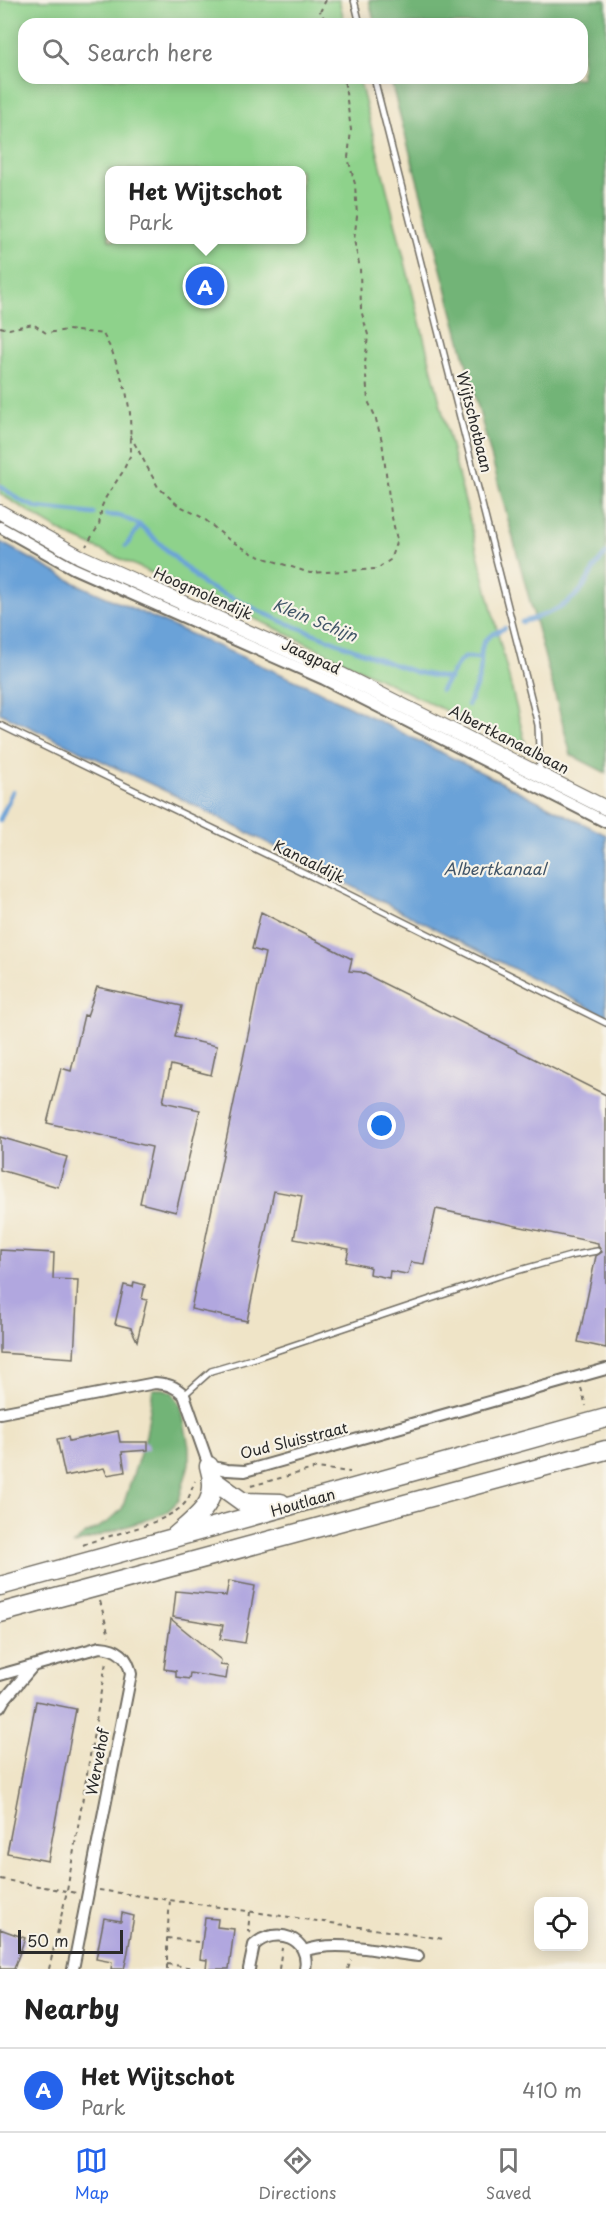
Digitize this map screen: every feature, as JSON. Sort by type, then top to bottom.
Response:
[{"type":"main road","name":"Houtlaan","points":[[0,1586],[606,1418]]},
{"type":"main road","name":"Houtlaan","points":[[0,1612],[606,1450]]},
{"type":"main road","points":[[172,1539],[206,1507],[217,1480],[238,1500],[248,1503],[304,1503]]},
{"type":"street","name":"Hoogmolendijk","points":[[0,512],[79,556],[309,659],[428,718]]},
{"type":"street","name":"Jaagpad","points":[[0,527],[73,568],[324,679],[606,822]]},
{"type":"street","name":"Albertkanaalbaan","points":[[428,718],[606,808]]},
{"type":"street","name":"Oud Sluisstraat","points":[[217,1480],[227,1470],[245,1471],[606,1369]]},
{"type":"street","points":[[0,1413],[155,1383],[175,1386],[184,1395],[217,1480]]},
{"type":"street","points":[[0,1675],[100,1647],[111,1648]]},
{"type":"street","name":"Wervehof","points":[[73,1969],[130,1674],[129,1662],[114,1648],[111,1648]]},
{"type":"street","points":[[0,1707],[33,1665]]},
{"type":"street","points":[[249,1969],[252,1949],[261,1940],[276,1935],[292,1939],[304,1951],[307,1958],[305,1969]]},
{"type":"street","points":[[304,1951],[320,1945],[418,1956]]},
{"type":"lane","points":[[354,0],[358,18]]},
{"type":"lane","name":"Wijtschotbaan","points":[[376,84],[537,725],[540,774]]},
{"type":"lane","name":"Kanaaldijk","points":[[0,725],[606,1023]]},
{"type":"lane","points":[[184,1395],[211,1371],[499,1276],[570,1256],[597,1251]]},
{"type":"path","points":[[324,18],[320,12],[326,0]]},
{"type":"path","points":[[130,435],[158,487],[178,505],[203,518],[228,539],[255,555],[310,573],[377,569],[390,560],[398,540],[391,513],[382,441],[368,401],[365,364],[368,335],[361,310],[360,268],[354,240],[357,216],[355,184],[348,158],[351,130],[345,84]]},
{"type":"path","points":[[0,327],[9,329],[33,324],[46,333],[68,330],[103,334],[112,351],[126,391],[130,454],[102,506],[99,525],[79,556]]},
{"type":"path","points":[[580,1387],[588,1411]]},
{"type":"path","points":[[217,1480],[317,1468],[353,1472]]},
{"type":"path","points":[[76,1548],[99,1538],[158,1521],[173,1513],[187,1500]]},
{"type":"path","points":[[49,1969],[67,1891],[105,1664],[111,1648],[97,1586]]},
{"type":"path","points":[[0,1879],[67,1891],[170,1900],[444,1939]]},
{"type":"path","points":[[167,1969],[170,1900]]},
{"type":"path","points":[[250,1912],[248,1931],[261,1940]]},
{"type":"path","points":[[279,1969],[284,1936]]},
{"type":"path","points":[[167,1938],[198,1942]]},
{"type":"path","points":[[167,1964],[194,1968]]},
{"type":"green space","points":[[0,0],[339,0],[344,18],[18,18],[18,84],[360,84],[527,750],[275,628],[67,535],[0,494]]},
{"type":"green space","points":[[369,0],[606,0],[606,773],[571,755],[392,84],[588,84],[588,18],[374,18]]},
{"type":"green space","points":[[153,1389],[172,1392],[181,1405],[189,1447],[189,1464],[179,1500],[166,1513],[72,1545],[84,1535],[108,1522],[122,1509],[146,1435]]},
{"type":"water","name":"Albertkanaal","points":[[0,542],[79,585],[317,690],[606,835],[606,1016],[174,795],[0,713]]},
{"type":"building","points":[[261,912],[352,959],[349,971],[361,972],[606,1095],[606,1348],[578,1342],[596,1256],[602,1252],[598,1243],[436,1209],[424,1264],[411,1262],[408,1273],[390,1271],[389,1278],[369,1274],[370,1267],[346,1262],[349,1249],[294,1239],[302,1196],[274,1191],[247,1321],[191,1309],[265,953],[252,949]]},
{"type":"building","points":[[97,987],[182,1006],[175,1037],[217,1046],[211,1075],[171,1065],[163,1102],[200,1110],[176,1212],[140,1203],[152,1147],[47,1123],[61,1068],[71,1071],[84,1015],[87,1016]]},
{"type":"building","points":[[0,1137],[67,1157],[58,1187],[0,1170]]},
{"type":"building","points":[[0,1250],[54,1253],[53,1279],[78,1280],[74,1358],[0,1353]]},
{"type":"building","points":[[134,1282],[145,1285],[142,1299],[147,1300],[137,1341],[131,1328],[115,1324],[124,1285],[133,1287]]},
{"type":"building","points":[[118,1431],[120,1442],[148,1442],[148,1450],[122,1452],[125,1472],[107,1475],[104,1468],[65,1476],[57,1439],[68,1437],[69,1441]]},
{"type":"building","points":[[229,1581],[255,1586],[245,1643],[220,1639],[223,1625],[173,1617],[176,1591],[226,1596]]},
{"type":"building","points":[[171,1619],[221,1660],[220,1665],[228,1666],[226,1679],[190,1673],[189,1679],[176,1677],[176,1671],[164,1669]]},
{"type":"building","points":[[36,1701],[76,1709],[48,1861],[7,1853]]},
{"type":"building","points":[[122,1913],[134,1916],[127,1957],[124,1969],[111,1969],[112,1962],[96,1959],[104,1918],[121,1921]]},
{"type":"building","points":[[205,1918],[218,1919],[217,1927],[234,1929],[229,1969],[206,1969],[207,1960],[200,1959]]},
{"type":"building","points":[[0,1929],[25,1938],[14,1969],[0,1969]]},
{"type":"waterway","points":[[0,486],[23,502],[38,508],[94,514]]},
{"type":"waterway","points":[[106,515],[120,516],[140,525]]},
{"type":"waterway","name":"Klein Schijn","points":[[126,546],[140,525],[204,585],[279,620],[390,663],[415,672],[449,679]]},
{"type":"waterway","name":"Klein Schijn","points":[[522,622],[548,613],[572,599],[606,554]]},
{"type":"waterway","name":"Klein Schijn","points":[[468,705],[480,673],[482,645],[489,637],[505,628]]},
{"type":"waterway","name":"Klein Schijn","points":[[441,690],[459,662],[465,657],[479,658]]},
{"type":"waterway","name":"Klein Schijn","points":[[0,820],[13,791]]},
{"type":"place","name":"Het Wijtschot","points":[[205,286]]}]
